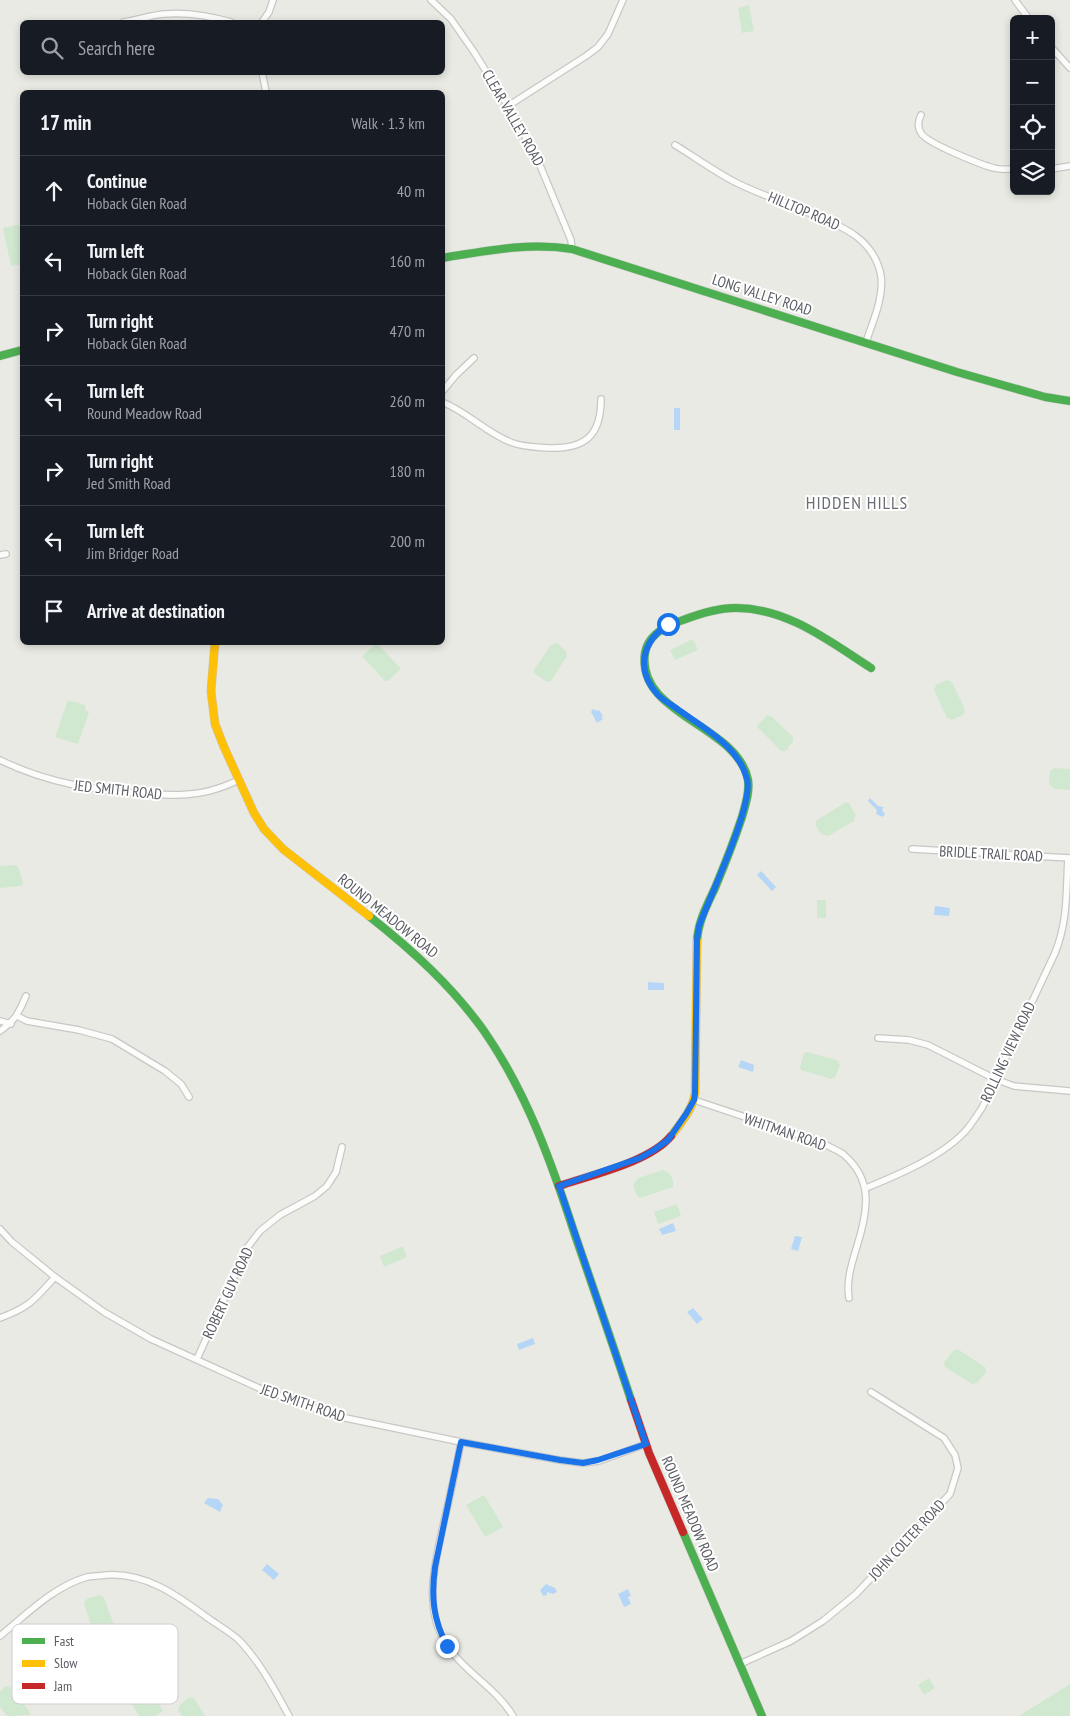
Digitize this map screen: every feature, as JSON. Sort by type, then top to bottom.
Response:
[{"type":"street","points":[[263,20],[269,12],[273,0]]},
{"type":"street","name":"CLEAR VALLEY ROAD","points":[[431,0],[451,18],[508,106],[539,163],[571,240],[572,249]]},
{"type":"street","points":[[508,106],[586,56],[598,46],[608,34],[622,0]]},
{"type":"street","points":[[1015,0],[1026,15]]},
{"type":"street","points":[[134,20],[164,14],[195,15],[223,20]]},
{"type":"street","points":[[1055,51],[1070,68]]},
{"type":"street","points":[[263,75],[266,90]]},
{"type":"street","points":[[921,115],[918,126],[921,134],[929,141],[981,164],[997,169],[1010,169]]},
{"type":"street","name":"HILLTOP ROAD","points":[[675,145],[736,183],[844,226],[860,238],[871,250],[882,283],[866,342]]},
{"type":"street","points":[[1055,170],[1070,166]]},
{"type":"street","name":"LONG VALLEY ROAD","points":[[445,258],[520,245],[549,245],[572,249],[1002,385],[1045,397],[1070,401]]},
{"type":"street","points":[[0,356],[20,351]]},
{"type":"street","points":[[445,388],[474,358]]},
{"type":"street","points":[[445,403],[458,408],[512,443],[529,447],[564,448],[578,444],[589,437],[597,427],[601,416],[601,399]]},
{"type":"street","points":[[559,1186],[640,1158],[654,1150],[668,1140],[676,1130],[694,1100],[697,939],[699,926],[746,801],[748,781],[738,759],[724,744],[659,696],[649,683],[644,667],[645,652],[650,642],[658,631],[668,624],[692,616],[733,608],[754,609],[773,613],[804,626],[870,668]]},
{"type":"street","name":"ROUND MEADOW ROAD","points":[[214,645],[212,694],[214,723],[239,780],[270,836],[282,848],[400,940],[432,970],[463,1003],[496,1049],[524,1097],[543,1140],[646,1444],[762,1716]]},
{"type":"street","name":"JED SMITH ROAD","points":[[0,760],[52,781],[88,789],[124,793],[179,795],[199,793],[218,789],[239,780]]},
{"type":"street","name":"BRIDLE TRAIL ROAD","points":[[912,849],[1069,858]]},
{"type":"street","name":"ROLLING VIEW ROAD","points":[[866,1188],[899,1175],[949,1145],[968,1129],[982,1108],[1062,936],[1065,923],[1069,858]]},
{"type":"street","points":[[0,1031],[11,1024],[17,1016],[26,996]]},
{"type":"street","points":[[17,1016],[27,1021],[79,1030],[112,1039],[164,1071],[181,1084],[189,1097]]},
{"type":"street","points":[[0,1021],[11,1024]]},
{"type":"street","points":[[878,1038],[909,1040],[928,1045],[995,1080],[1014,1086],[1070,1091]]},
{"type":"street","name":"WHITMAN ROAD","points":[[694,1100],[823,1143],[842,1154],[856,1169],[866,1188]]},
{"type":"street","name":"ROBERT GUY ROAD","points":[[197,1359],[248,1248],[260,1231],[280,1215],[315,1196],[327,1186],[336,1172],[342,1147]]},
{"type":"street","points":[[849,1298],[847,1287],[865,1215],[866,1188]]},
{"type":"street","name":"JED SMITH ROAD","points":[[0,1229],[12,1242],[55,1277],[104,1312],[151,1339],[261,1389],[336,1416],[461,1442],[583,1463],[646,1444]]},
{"type":"street","points":[[0,1318],[21,1310],[32,1303],[55,1277]]},
{"type":"street","name":"JOHN COLTER ROAD","points":[[740,1664],[791,1641],[823,1621],[856,1594],[950,1494],[958,1468],[955,1455],[944,1438],[870,1392]]},
{"type":"street","points":[[461,1442],[435,1567],[433,1603],[436,1623],[447,1646],[454,1655],[502,1700],[513,1716]]},
{"type":"street","points":[[14,1624],[44,1599],[64,1587],[88,1577],[111,1575],[135,1577],[156,1584],[176,1594],[239,1640],[270,1681],[289,1716]]},
{"type":"street","points":[[0,1636],[12,1626]]},
{"type":"green space","points":[[749,5],[754,31],[742,33],[738,8]]},
{"type":"green space","points":[[20,224],[20,264],[11,266],[3,228]]},
{"type":"green space","points":[[693,639],[698,650],[675,660],[670,650]]},
{"type":"green space","points":[[557,643],[566,651],[567,656],[551,681],[547,682],[534,673],[534,670],[551,645]]},
{"type":"green space","points":[[375,645],[379,645],[401,669],[388,681],[385,681],[362,656]]},
{"type":"green space","points":[[947,680],[952,682],[965,710],[963,715],[951,720],[947,718],[934,690],[936,685]]},
{"type":"green space","points":[[68,700],[85,705],[86,711],[89,712],[78,744],[55,737]]},
{"type":"green space","points":[[767,715],[772,717],[793,737],[793,741],[786,751],[781,751],[758,728],[757,726]]},
{"type":"green space","points":[[1054,768],[1070,769],[1070,790],[1054,789],[1049,784],[1050,771]]},
{"type":"green space","points":[[846,802],[849,803],[856,815],[854,821],[828,836],[821,834],[815,824],[817,820]]},
{"type":"green space","points":[[16,865],[23,883],[21,886],[0,888],[0,866]]},
{"type":"green space","points":[[817,900],[826,900],[826,918],[817,918]]},
{"type":"green space","points":[[807,1052],[837,1060],[840,1065],[835,1077],[831,1079],[801,1070],[800,1067],[804,1053]]},
{"type":"green space","points":[[663,1170],[671,1177],[673,1187],[640,1198],[637,1196],[633,1185],[638,1178]]},
{"type":"green space","points":[[677,1204],[681,1216],[658,1224],[654,1212]]},
{"type":"green space","points":[[403,1246],[407,1257],[384,1267],[380,1256]]},
{"type":"green space","points":[[954,1350],[959,1350],[985,1367],[986,1372],[977,1383],[972,1384],[945,1367],[944,1362]]},
{"type":"green space","points":[[484,1495],[503,1527],[485,1537],[466,1505]]},
{"type":"green space","points":[[100,1595],[104,1598],[114,1624],[90,1624],[84,1602],[88,1598]]},
{"type":"green space","points":[[929,1678],[935,1688],[924,1695],[918,1685]]},
{"type":"green space","points":[[1070,1684],[1070,1716],[1019,1716]]},
{"type":"green space","points":[[6,1686],[10,1687],[12,1690],[12,1704],[24,1704],[30,1712],[30,1715],[7,1716],[0,1707],[0,1691]]},
{"type":"green space","points":[[189,1697],[194,1698],[205,1716],[182,1716],[178,1710],[180,1705]]},
{"type":"green space","points":[[132,1704],[159,1704],[163,1711],[155,1716],[139,1716]]},
{"type":"water","points":[[674,408],[680,408],[680,430],[674,430]]},
{"type":"water","points":[[593,709],[599,710],[603,716],[601,717],[603,719],[597,723],[591,712]]},
{"type":"water","points":[[870,798],[878,806],[884,807],[882,810],[885,814],[883,817],[876,814],[877,810],[868,801]]},
{"type":"water","points":[[761,871],[776,887],[772,891],[757,875]]},
{"type":"water","points":[[935,906],[950,908],[949,916],[934,915]]},
{"type":"water","points":[[648,982],[664,983],[664,990],[648,990]]},
{"type":"water","points":[[741,1060],[754,1065],[753,1072],[738,1067]]},
{"type":"water","points":[[673,1223],[676,1231],[662,1235],[659,1229]]},
{"type":"water","points":[[795,1236],[802,1237],[798,1251],[791,1249]]},
{"type":"water","points":[[693,1308],[703,1319],[697,1324],[687,1312]]},
{"type":"water","points":[[533,1338],[535,1344],[519,1350],[517,1344]]},
{"type":"water","points":[[208,1498],[218,1499],[223,1505],[220,1512],[204,1503]]},
{"type":"water","points":[[267,1564],[279,1574],[274,1580],[262,1570]]},
{"type":"water","points":[[546,1584],[555,1588],[557,1592],[553,1594],[547,1592],[547,1595],[543,1596],[540,1590]]},
{"type":"water","points":[[628,1589],[631,1596],[628,1597],[631,1604],[624,1607],[618,1594]]},
{"type":"traffic: fast","points":[[445,258],[523,247],[539,246],[572,249],[957,372],[1045,397],[1070,401]]},
{"type":"traffic: fast","points":[[0,356],[20,351]]},
{"type":"traffic: fast","points":[[697,941],[703,914],[733,844],[742,817],[748,794],[748,780],[740,761],[726,746],[671,706],[656,691],[646,674],[645,653],[650,641],[665,628],[702,614],[728,608],[753,609],[789,619],[823,637],[871,668]]},
{"type":"traffic: fast","points":[[369,916],[416,955],[459,999],[484,1031],[513,1079],[526,1104],[557,1182],[631,1400]]},
{"type":"traffic: fast","points":[[683,1532],[762,1716]]},
{"type":"traffic: slow","points":[[215,645],[211,691],[215,724],[254,813],[264,829],[283,849],[369,916]]},
{"type":"traffic: slow","points":[[671,1136],[689,1110],[695,1093],[697,941]]},
{"type":"traffic: jam","points":[[559,1186],[635,1160],[649,1153],[671,1136]]},
{"type":"traffic: jam","points":[[631,1400],[649,1453],[683,1532]]},
{"type":"district","name":"HIDDEN HILLS","points":[[857,503]]},
{"type":"route","points":[[447,1646],[436,1623],[433,1583],[461,1442],[583,1463],[646,1444],[559,1186],[640,1158],[654,1150],[668,1140],[676,1130],[694,1100],[696,1075],[697,939],[699,926],[740,821],[746,801],[748,781],[744,767],[731,750],[659,696],[649,683],[644,667],[645,652],[658,631],[668,624]]}]
